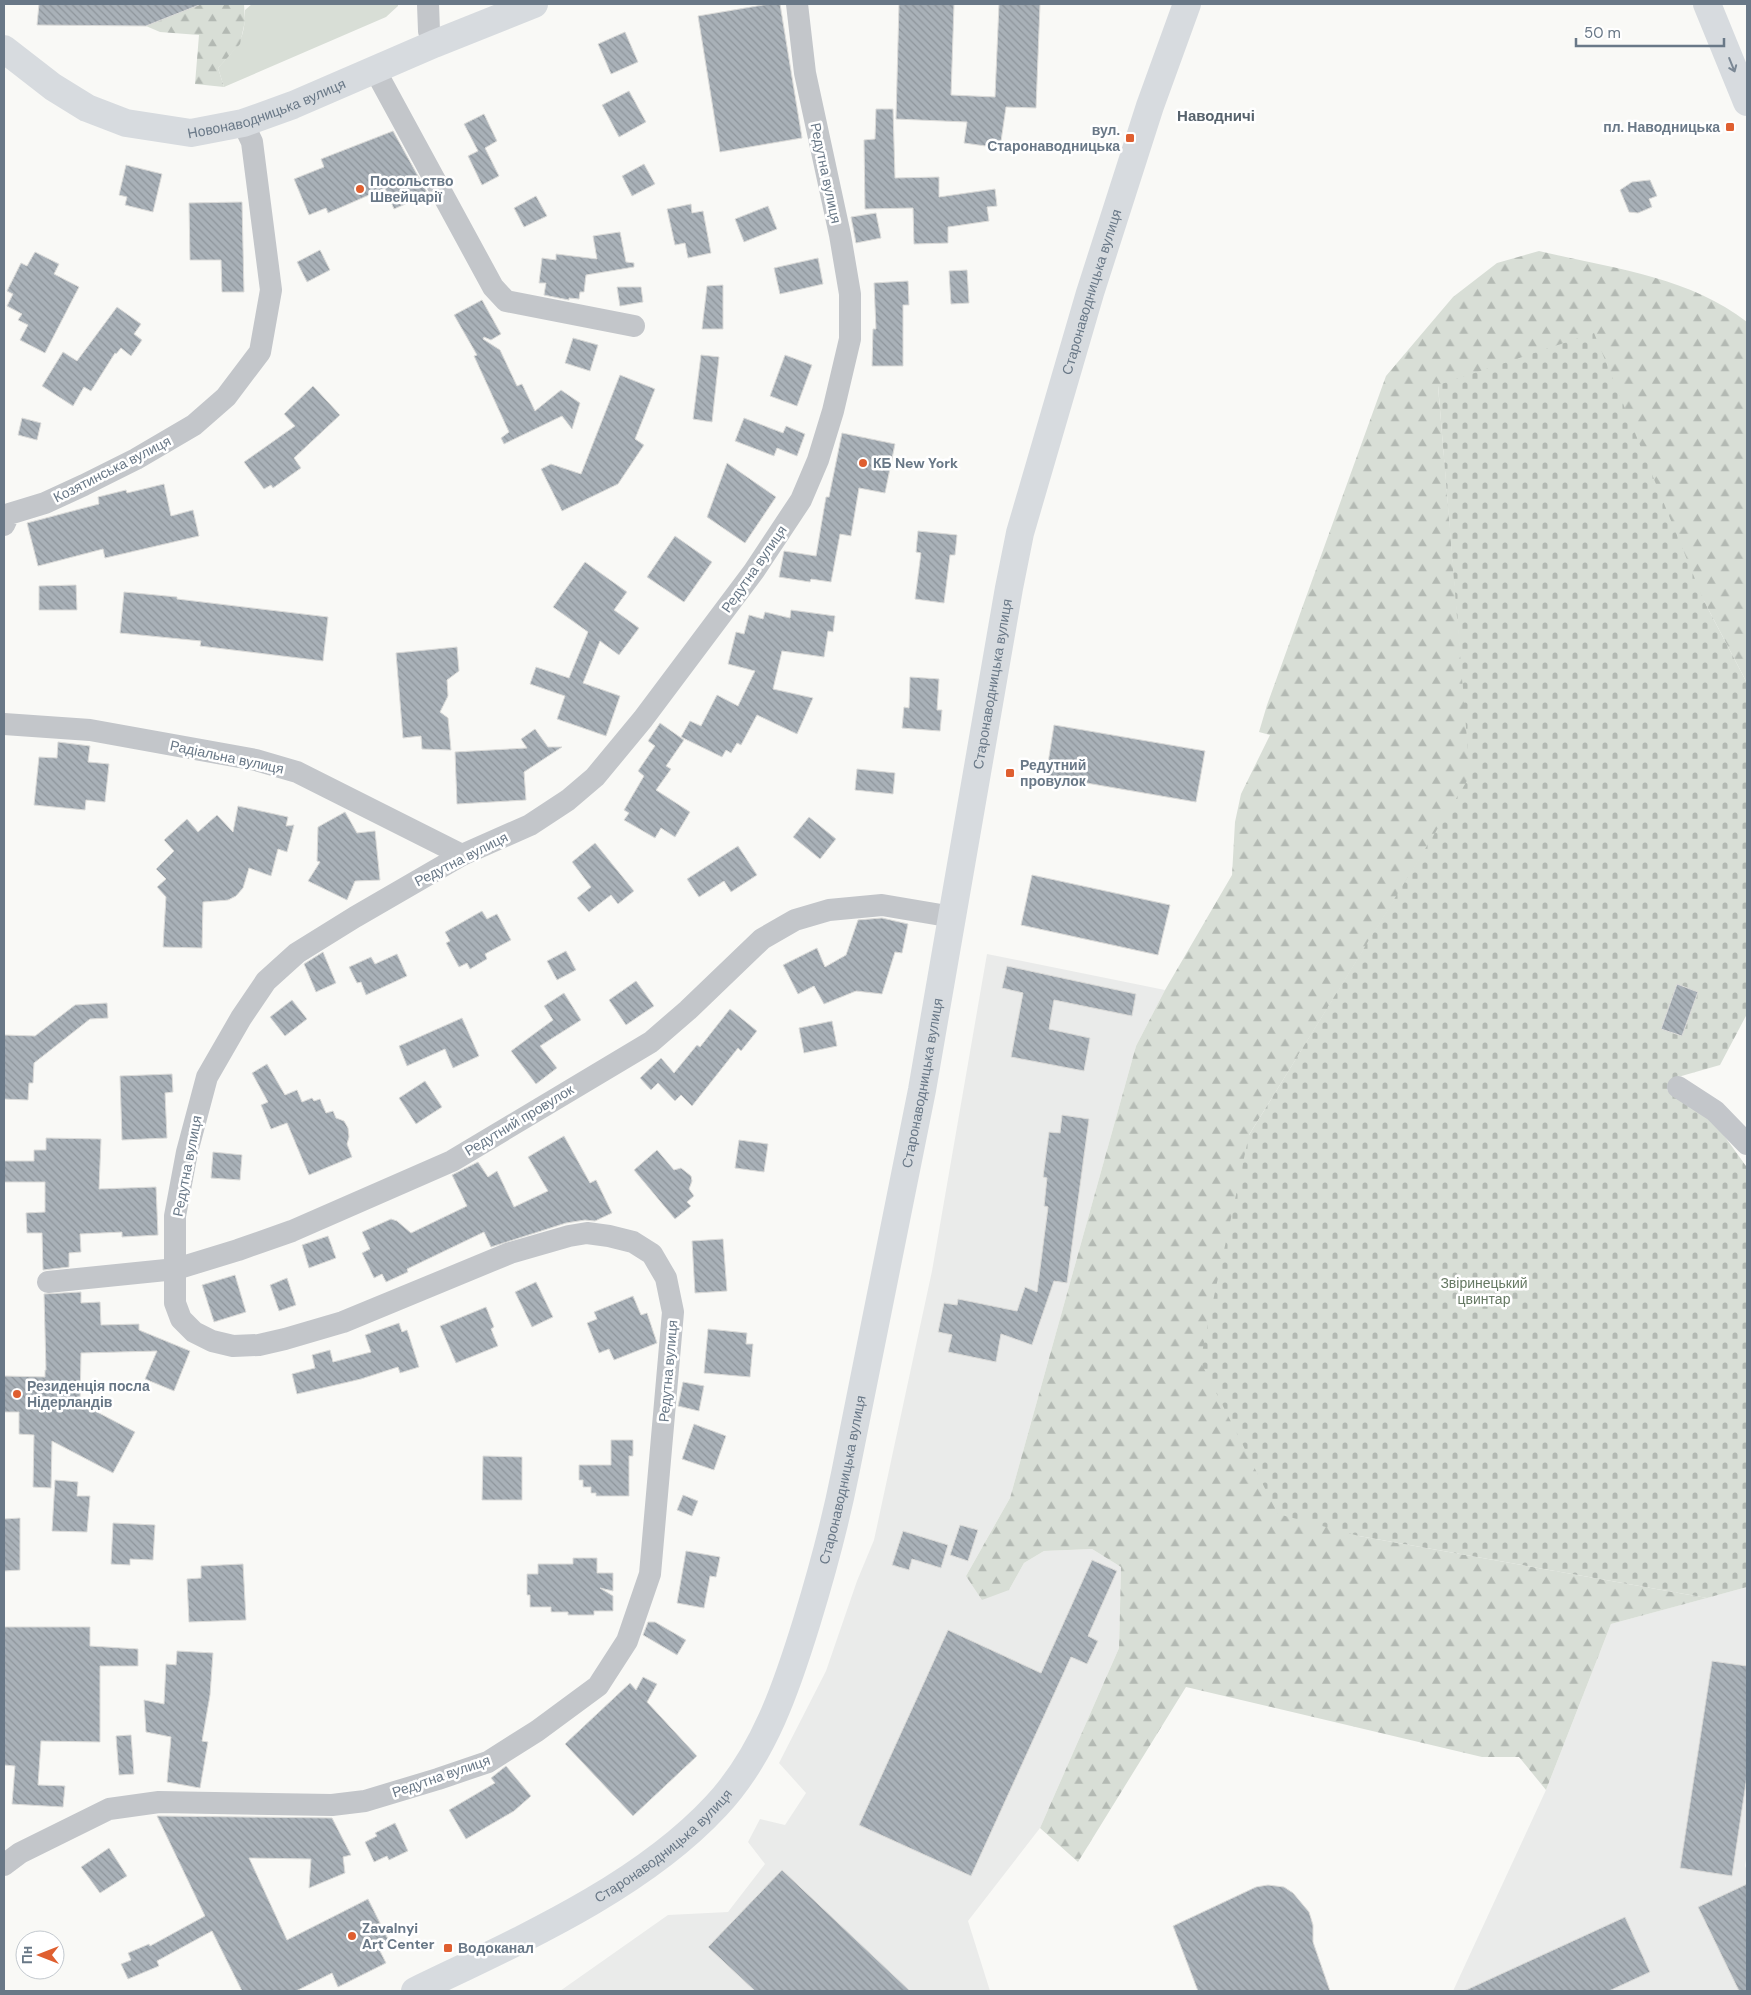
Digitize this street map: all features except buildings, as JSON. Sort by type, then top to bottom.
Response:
[{"type":"main road","name":"Новонаводницька вулиця","points":[[4,49],[52,87],[87,108],[126,122],[191,133],[243,122],[293,105],[434,44],[534,4]]},
{"type":"main road","name":"Старонаводницька вулиця","points":[[415,1991],[512,1944],[571,1912],[616,1886],[650,1863],[683,1837],[717,1805],[756,1752],[788,1682],[833,1530],[918,1109],[1020,533],[1093,284],[1150,106],[1187,4]]},
{"type":"main road","points":[[1707,4],[1747,102]]},
{"type":"street","points":[[428,4],[429,31],[434,44]]},
{"type":"street","name":"Редутна вулиця","points":[[4,1865],[28,1849],[109,1809],[159,1802],[332,1805],[365,1801],[438,1780],[488,1762],[537,1731],[598,1686],[627,1641],[650,1574],[673,1312],[666,1278],[652,1254],[633,1242],[609,1236],[587,1233],[569,1236],[510,1254],[343,1322],[285,1339],[260,1344],[233,1346],[212,1341],[194,1332],[181,1318],[175,1302],[175,1216],[187,1152],[207,1077],[241,1018],[266,981],[297,953],[355,917],[462,855],[530,825],[568,800],[596,777],[643,719],[754,571],[801,500],[818,460],[833,411],[850,339],[850,294],[840,235],[805,73],[797,4]]},
{"type":"street","points":[[375,70],[493,287],[506,301],[634,326]]},
{"type":"street","name":"Козятинська вулиця","points":[[5,516],[45,503],[136,460],[194,425],[226,396],[260,352],[271,290],[252,142],[243,122]]},
{"type":"street","name":"Радіальна вулиця","points":[[4,724],[90,730],[256,760],[297,772],[462,855]]},
{"type":"street","name":"Редутний провулок","points":[[48,1282],[176,1269],[292,1231],[452,1160],[651,1042],[688,1010],[762,939],[795,920],[829,910],[882,905],[953,917]]},
{"type":"street","points":[[1678,1087],[1715,1111],[1747,1144]]},
{"type":"shaded area","points":[[987,954],[1165,990],[1136,1046],[1010,1498],[966,1576],[1009,1590],[1024,1563],[1044,1551],[1092,1549],[1121,1567],[1119,1648],[1040,1828],[968,1921],[990,1991],[560,1991],[668,1915],[728,1912],[765,1864],[748,1842],[760,1819],[785,1825],[806,1793],[779,1763],[826,1671],[857,1581],[874,1540],[932,1271]]},
{"type":"shaded area","points":[[1747,1587],[1747,1852],[1745,1866],[1747,1870],[1747,1991],[1453,1991],[1546,1790],[1611,1624]]},
{"type":"green space","points":[[194,4],[244,4],[245,21],[240,44],[218,68],[224,87],[195,84],[199,35],[160,32],[146,26],[195,6]]},
{"type":"green space","points":[[252,4],[398,4],[398,6],[386,17],[224,87],[218,68],[239,42],[244,29],[245,10]]},
{"type":"green space","points":[[1539,251],[1620,269],[1674,284],[1724,306],[1747,322],[1747,683],[1704,601],[1438,386],[1471,776],[1249,1135],[1359,1536],[1707,1598],[1611,1624],[1546,1790],[1519,1757],[1482,1757],[1186,1687],[1078,1862],[1040,1828],[1119,1648],[1121,1567],[1092,1549],[1044,1551],[1024,1563],[1009,1590],[982,1600],[966,1576],[1010,1498],[1136,1046],[1165,990],[1232,875],[1235,822],[1241,794],[1270,735],[1259,732],[1267,705],[1386,376],[1453,297],[1497,263]]},
{"type":"green space","name":"Звіринецький цвинтар","points":[[1594,333],[1704,601],[1747,683],[1747,1014],[1720,1065],[1678,1077],[1667,1090],[1715,1123],[1746,1166],[1747,1172],[1747,1587],[1707,1598],[1359,1536],[1278,1514],[1200,1361],[1249,1135],[1470,776],[1438,385]]},
{"type":"place","name":"пл. Наводницька","points":[[1730,127]]},
{"type":"place","name":"вул. Старонаводницька","points":[[1130,138]]},
{"type":"place","name":"Посольство Швейцарії","points":[[360,189]]},
{"type":"place","name":"КБ New York","points":[[863,463]]},
{"type":"place","name":"Редутний провулок","points":[[1010,773]]},
{"type":"place","name":"Резиденція посла Нідерландів","points":[[17,1394]]},
{"type":"place","name":"Zavalnyi Art Center","points":[[352,1936]]},
{"type":"place","name":"Водоканал","points":[[448,1948]]},
{"type":"district","name":"Наводничі","points":[[1216,116]]}]
